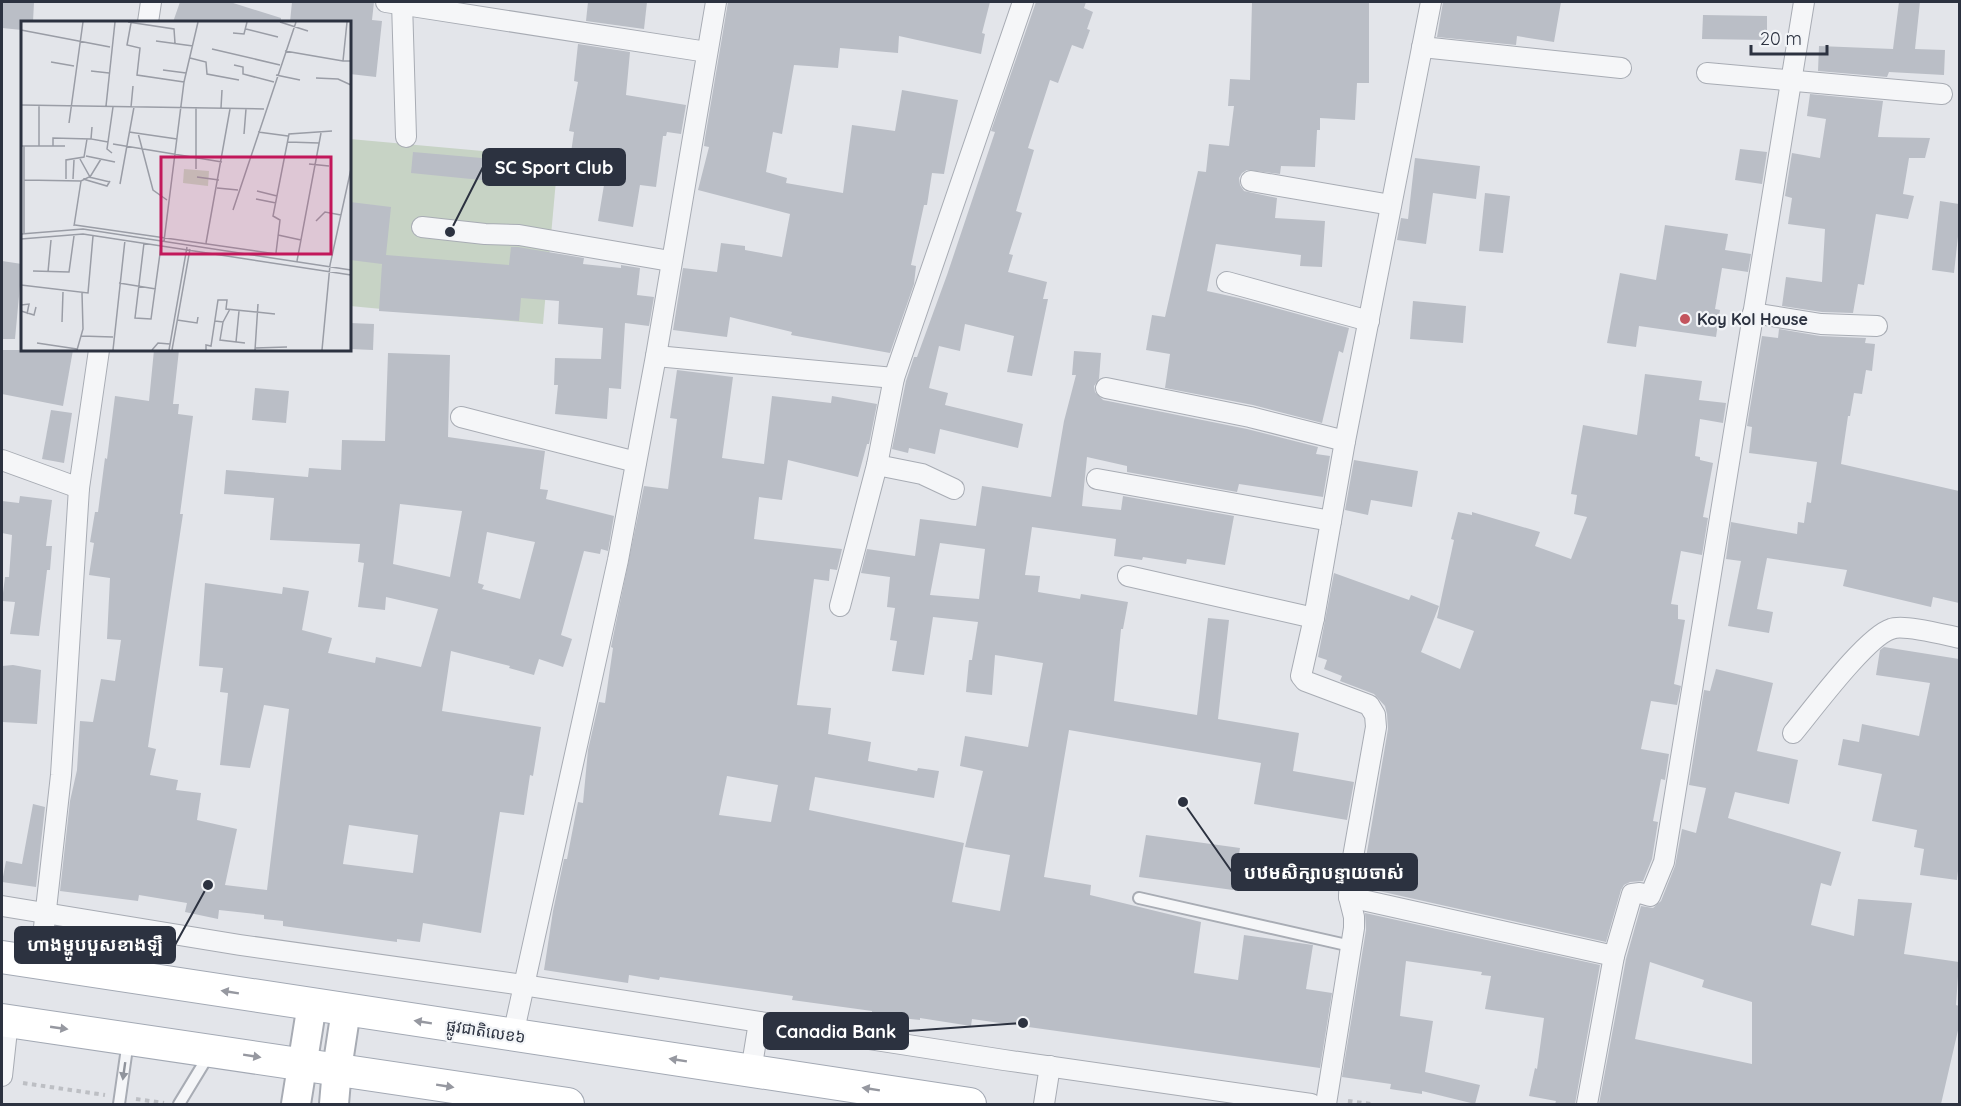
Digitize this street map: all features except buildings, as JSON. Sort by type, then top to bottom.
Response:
[{"type":"main road","name":"ផ្លូវជាតិលេខ៦","points":[[2,957],[970,1104]]},
{"type":"main road","points":[[296,1104],[312,1004]]},
{"type":"main road","points":[[334,1104],[336,1069],[346,1010]]},
{"type":"main road","points":[[5,1020],[568,1104]]},
{"type":"street","points":[[148,21],[151,2]]},
{"type":"street","points":[[406,137],[397,2],[707,52]]},
{"type":"street","points":[[513,1035],[618,560],[656,356],[670,261],[716,2]]},
{"type":"street","points":[[840,606],[877,465],[894,378],[1023,2]]},
{"type":"street","points":[[1326,1104],[1351,946],[1354,917],[1350,897],[1350,874],[1376,727],[1376,715],[1369,705],[1305,681],[1301,676],[1431,2]]},
{"type":"street","points":[[1587,1104],[1614,956],[1632,894],[1640,893],[1650,896],[1664,862],[1804,2]]},
{"type":"street","points":[[1422,47],[1621,68]]},
{"type":"street","points":[[1707,73],[1942,94]]},
{"type":"street","points":[[1251,182],[1392,205]]},
{"type":"street","points":[[422,227],[519,235],[670,261]]},
{"type":"street","points":[[1227,282],[1369,321]]},
{"type":"street","points":[[1754,314],[1821,324],[1876,326]]},
{"type":"street","points":[[40,963],[61,775],[79,488],[99,351]]},
{"type":"street","points":[[656,356],[894,378]]},
{"type":"street","points":[[1106,388],[1250,417],[1345,441]]},
{"type":"street","points":[[461,417],[636,462]]},
{"type":"street","points":[[2,460],[79,488]]},
{"type":"street","points":[[877,465],[922,474],[954,489]]},
{"type":"street","points":[[1097,479],[1330,521]]},
{"type":"street","points":[[1128,576],[1314,618]]},
{"type":"street","points":[[1793,733],[1868,644],[1893,628],[1912,629],[1959,638]]},
{"type":"street","points":[[1350,897],[1614,956]]},
{"type":"street","points":[[2,906],[240,945],[523,985],[1311,1104]]},
{"type":"street","points":[[4,1073],[5,1020]]},
{"type":"street","points":[[751,1071],[759,1022]]},
{"type":"street","points":[[1044,1104],[1050,1066]]},
{"type":"lane","points":[[1140,898],[1351,946]]},
{"type":"lane","points":[[120,1101],[129,1038]]},
{"type":"lane","points":[[179,1104],[212,1050]]},
{"type":"path","points":[[4,1073],[120,1101],[173,1104]]},
{"type":"green space","points":[[351,139],[558,158],[543,324],[351,306]]},
{"type":"place","name":"SC Sport Club","points":[[450,232]]},
{"type":"place","name":"Koy Kol House","points":[[1685,319]]},
{"type":"place","name":"បឋមសិក្សាបន្ទាយចាស់","points":[[1183,802]]},
{"type":"place","name":"ហាងម្ហូបបួសខាងឡឹ","points":[[208,885]]},
{"type":"place","name":"Canadia Bank","points":[[1023,1023]]}]
